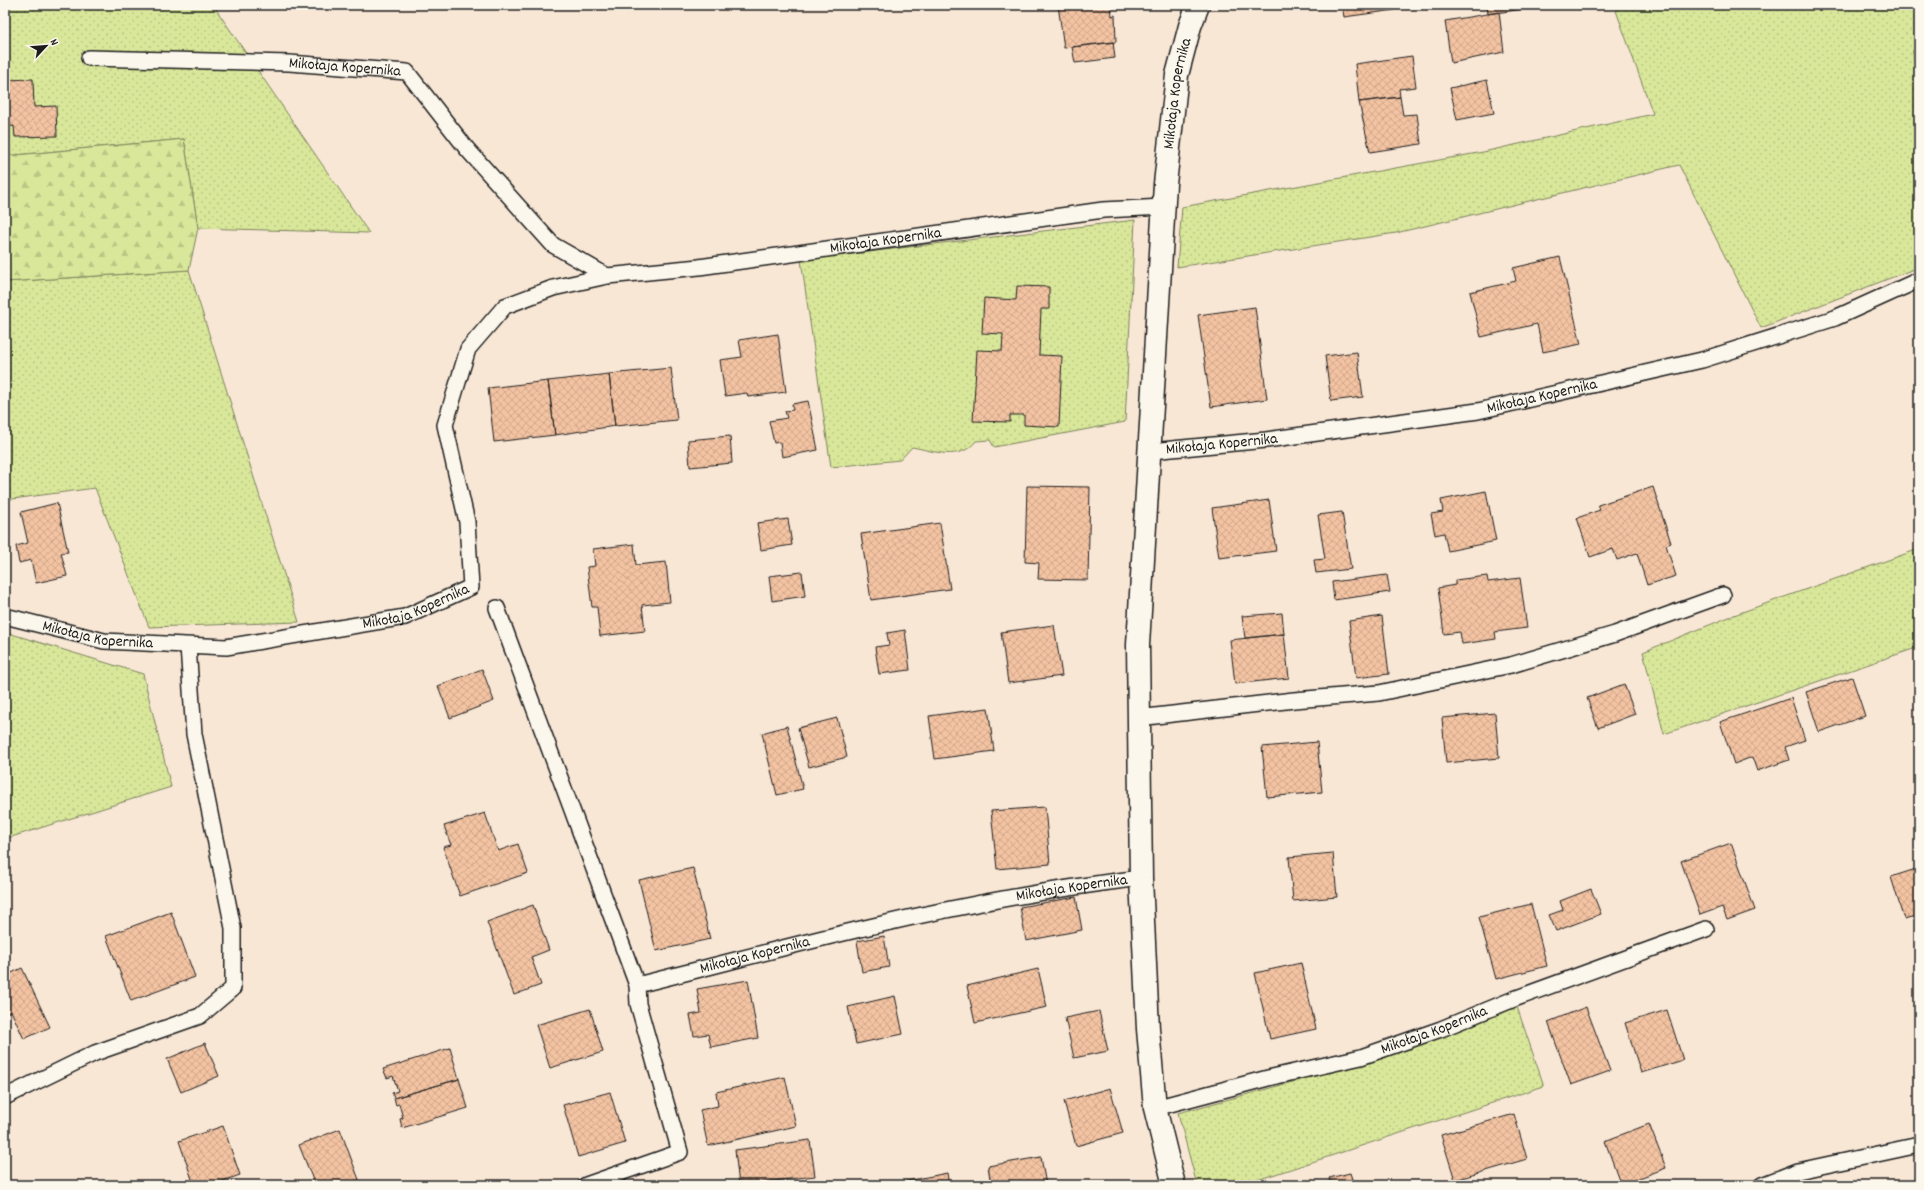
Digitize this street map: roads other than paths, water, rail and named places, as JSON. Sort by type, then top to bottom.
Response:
[{"type":"street","name":"Mikołaja Kopernika","points":[[1174,1185],[1155,1108],[1148,1029],[1141,878],[1138,645],[1151,451],[1164,207],[1177,75],[1190,26],[1198,5]]},
{"type":"lane","name":"Mikołaja Kopernika","points":[[89,58],[289,62],[406,72],[467,149],[553,245],[607,276]]},
{"type":"lane","name":"Mikołaja Kopernika","points":[[5,616],[104,641],[226,647],[405,617],[471,587],[467,522],[445,425],[468,349],[505,306],[553,288],[607,276],[715,265],[1103,210],[1164,207]]},
{"type":"lane","name":"Mikołaja Kopernika","points":[[1151,451],[1266,440],[1478,411],[1702,360],[1835,318],[1919,280]]},
{"type":"lane","points":[[1138,718],[1294,700],[1379,693],[1496,669],[1615,634],[1723,595]]},
{"type":"lane","points":[[497,608],[637,985],[638,1004],[680,1152],[586,1185]]},
{"type":"lane","points":[[5,1097],[95,1052],[200,1016],[233,988],[233,928],[194,734],[188,646]]},
{"type":"lane","name":"Mikołaja Kopernika","points":[[637,985],[868,927],[1010,898],[1141,878]]},
{"type":"lane","name":"Mikołaja Kopernika","points":[[1155,1108],[1268,1078],[1361,1057],[1441,1029],[1514,998],[1706,929]]},
{"type":"lane","points":[[1762,1185],[1798,1171],[1919,1145]]}]
